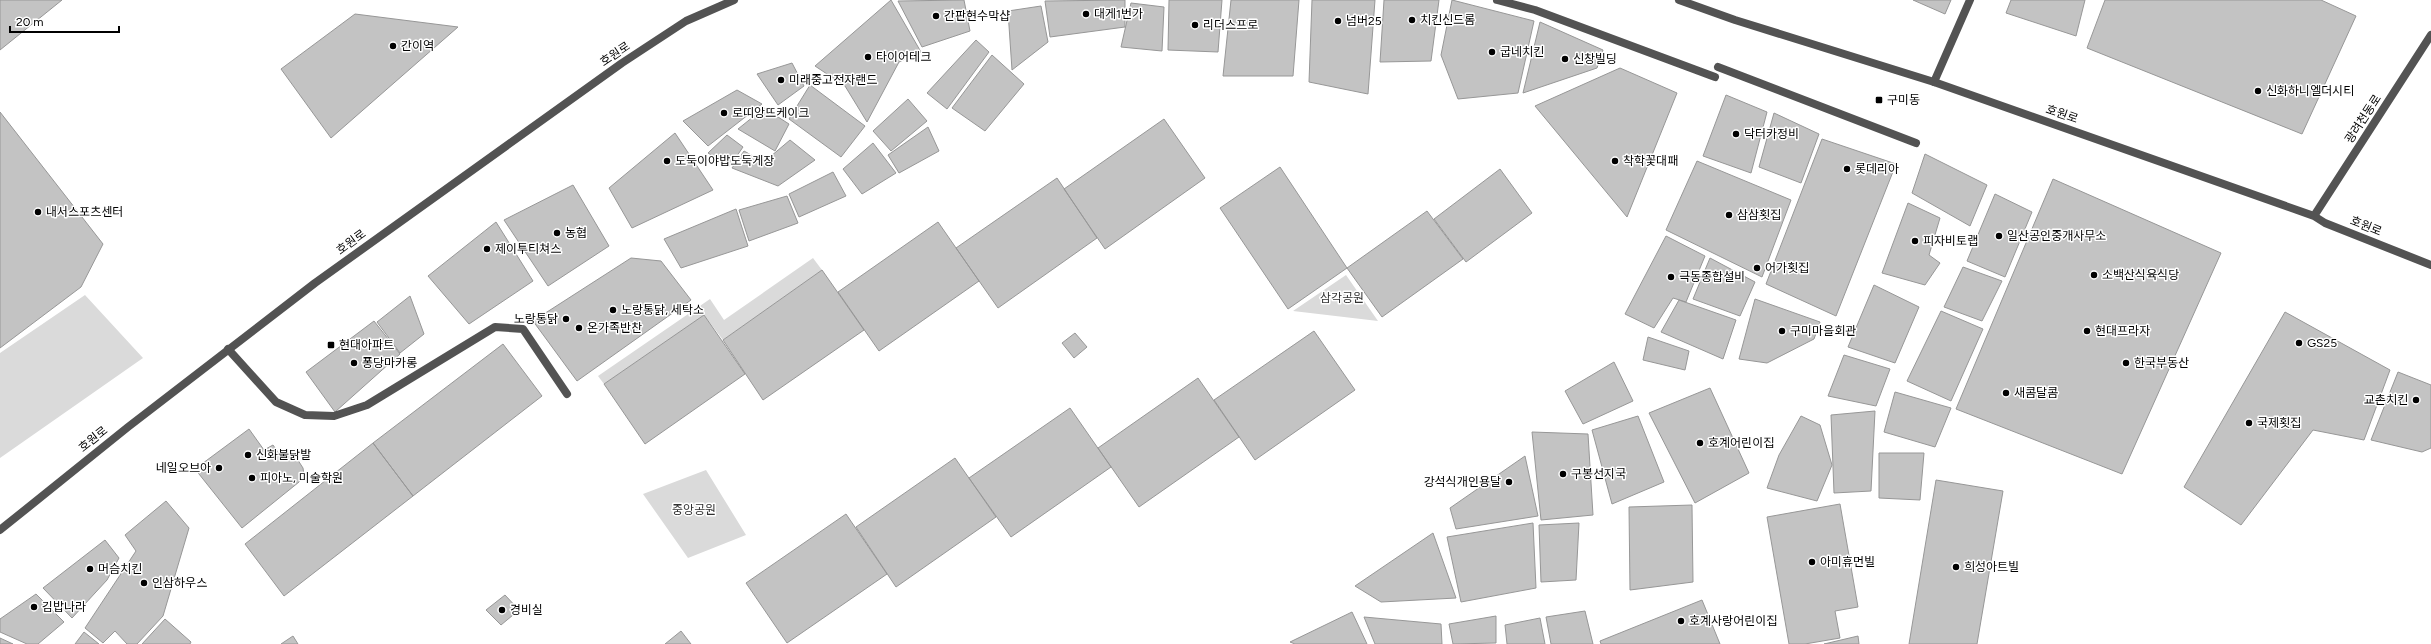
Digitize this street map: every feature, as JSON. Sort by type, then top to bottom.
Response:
[{"type":"street","name":"호원로","points":[[0,530],[228,349],[315,283],[622,63],[686,21],[734,0]]},
{"type":"street","points":[[1497,0],[1535,10],[1715,77]]},
{"type":"street","name":"호원로","points":[[1679,0],[1735,20],[1934,82],[2314,216],[2325,223],[2431,265]]},
{"type":"street","points":[[1934,82],[1970,0]]},
{"type":"street","name":"광려천동로","points":[[2314,216],[2431,35]]},
{"type":"street","points":[[1718,66],[1916,143]]},
{"type":"street","points":[[228,349],[276,402],[305,415],[334,416],[367,405],[495,327],[523,329],[567,394]]},
{"type":"green space","points":[[813,258],[822,270],[723,340],[704,315],[604,384],[598,376],[710,299],[724,320]]},
{"type":"green space","name":"삼각공원","points":[[1346,275],[1378,321],[1293,311]]},
{"type":"green space","points":[[85,295],[143,358],[0,458],[0,353]]},
{"type":"green space","name":"중앙공원","points":[[706,470],[746,535],[688,558],[643,494]]},
{"type":"building","points":[[0,0],[62,0],[0,50]]},
{"type":"building","name":"타이어테크","points":[[891,0],[921,52],[899,62],[867,122],[845,86],[815,66]]},
{"type":"building","name":"간판현수막샵","points":[[964,0],[970,31],[922,47],[898,1]]},
{"type":"building","name":"대게1번가","points":[[1125,0],[1125,27],[1050,37],[1045,1]]},
{"type":"building","name":"리더스프로","points":[[1169,0],[1222,0],[1218,52],[1168,50]]},
{"type":"building","points":[[1231,0],[1299,0],[1293,76],[1223,76]]},
{"type":"building","name":"넘버25","points":[[1312,0],[1375,0],[1368,94],[1309,82]]},
{"type":"building","points":[[1384,0],[1439,0],[1431,61],[1380,62]]},
{"type":"building","points":[[1452,0],[1534,21],[1518,93],[1458,99],[1441,55]]},
{"type":"building","points":[[1913,0],[1951,0],[1945,14]]},
{"type":"building","points":[[2011,0],[2085,0],[2076,36],[2006,13]]},
{"type":"building","name":"신화하니엘더시티","points":[[2105,0],[2321,0],[2356,16],[2302,134],[2087,48]]},
{"type":"building","points":[[1131,3],[1164,7],[1162,51],[1121,47]]},
{"type":"building","points":[[1041,6],[1048,42],[1012,70],[1008,11]]},
{"type":"building","points":[[355,14],[458,27],[331,138],[281,69]]},
{"type":"building","name":"신창빌딩","points":[[1540,22],[1603,50],[1597,68],[1523,93]]},
{"type":"building","points":[[976,40],[989,52],[947,109],[927,93]]},
{"type":"building","points":[[992,55],[1024,84],[985,131],[952,108]]},
{"type":"building","name":"미래중고전자랜드","points":[[792,63],[804,86],[778,105],[757,74]]},
{"type":"building","name":"착학꽃대패","points":[[1620,68],[1677,93],[1627,217],[1535,106]]},
{"type":"building","points":[[810,85],[865,126],[841,157],[789,119]]},
{"type":"building","name":"로띠앙뜨케이크","points":[[737,90],[762,104],[708,146],[683,121]]},
{"type":"building","name":"닥터카정비","points":[[1726,95],[1767,112],[1751,173],[1703,156]]},
{"type":"building","points":[[908,99],[927,121],[891,151],[873,131]]},
{"type":"building","points":[[764,108],[789,124],[775,151],[738,129]]},
{"type":"building","name":"내서스포츠센터","points":[[0,112],[103,244],[81,287],[0,348]]},
{"type":"building","points":[[1774,113],[1819,134],[1801,183],[1759,167]]},
{"type":"building","points":[[1164,119],[1205,178],[1105,249],[1064,189]]},
{"type":"building","points":[[928,127],[939,151],[899,173],[888,155]]},
{"type":"building","name":"도둑이야밥도둑게장","points":[[675,133],[713,190],[632,228],[609,188]]},
{"type":"building","points":[[727,135],[743,147],[730,166],[708,153]]},
{"type":"building","points":[[1822,139],[1896,164],[1836,316],[1766,284]]},
{"type":"building","points":[[790,140],[815,160],[778,186],[732,168],[744,151],[764,162]]},
{"type":"building","points":[[873,143],[896,173],[862,194],[843,169]]},
{"type":"building","points":[[1925,154],[1987,185],[1970,226],[1912,193]]},
{"type":"building","name":"삼삼횟집","points":[[1697,161],[1791,200],[1762,277],[1666,230]]},
{"type":"building","points":[[1280,167],[1347,268],[1288,309],[1220,208]]},
{"type":"building","points":[[1500,169],[1532,213],[1466,262],[1434,219]]},
{"type":"building","points":[[833,172],[846,196],[799,217],[789,194]]},
{"type":"building","points":[[1057,178],[1097,238],[998,308],[956,248]]},
{"type":"building","name":"현대프라자","points":[[2053,179],[2221,253],[2122,474],[1956,409]]},
{"type":"building","name":"농협","points":[[573,185],[609,246],[548,286],[504,220]]},
{"type":"building","name":"일산공인중개사무소","points":[[1995,194],[2032,212],[2005,277],[1967,261]]},
{"type":"building","points":[[787,196],[798,223],[749,241],[739,210]]},
{"type":"building","points":[[1908,203],[1940,218],[1929,255],[1940,263],[1925,285],[1882,273]]},
{"type":"building","points":[[736,209],[748,246],[681,268],[664,239]]},
{"type":"building","points":[[1427,211],[1463,259],[1382,317],[1347,268]]},
{"type":"building","name":"제이투티쳐스","points":[[496,222],[533,281],[469,324],[428,276]]},
{"type":"building","points":[[938,222],[979,281],[879,351],[838,292]]},
{"type":"building","name":"극동종합설비","points":[[1666,236],[1705,256],[1686,302],[1673,298],[1654,328],[1625,314]]},
{"type":"building","name":"노랑통닭, 세탁소","points":[[631,258],[661,261],[691,300],[577,381],[533,321]]},
{"type":"building","points":[[1710,258],[1755,282],[1740,316],[1693,299]]},
{"type":"building","points":[[1963,267],[2002,281],[1982,321],[1944,307]]},
{"type":"building","points":[[822,270],[864,330],[763,400],[723,340]]},
{"type":"building","points":[[1874,285],[1919,307],[1895,363],[1848,347]]},
{"type":"building","points":[[410,296],[424,334],[400,353],[377,322]]},
{"type":"building","name":"구미마을회관","points":[[1755,299],[1820,322],[1814,339],[1767,363],[1739,359]]},
{"type":"building","points":[[1679,300],[1736,320],[1723,359],[1661,332]]},
{"type":"building","points":[[1941,311],[1983,329],[1951,401],[1907,381]]},
{"type":"building","points":[[2285,312],[2390,370],[2364,440],[2313,430],[2241,525],[2184,487]]},
{"type":"building","points":[[704,315],[745,374],[645,444],[604,384]]},
{"type":"building","name":"퐁당마카롱","points":[[374,321],[400,354],[335,412],[306,372]]},
{"type":"building","points":[[1314,331],[1355,390],[1255,460],[1214,400]]},
{"type":"building","points":[[1075,333],[1087,347],[1074,358],[1062,343]]},
{"type":"building","points":[[1648,337],[1689,351],[1685,370],[1643,360]]},
{"type":"building","points":[[503,344],[542,396],[413,496],[373,443]]},
{"type":"building","points":[[1844,355],[1890,369],[1876,406],[1828,396]]},
{"type":"building","points":[[1614,362],[1633,401],[1583,424],[1565,391]]},
{"type":"building","points":[[2398,372],[2431,385],[2431,448],[2422,452],[2371,440]]},
{"type":"building","points":[[1198,378],[1239,437],[1139,507],[1098,448]]},
{"type":"building","name":"호계어린이집","points":[[1710,388],[1749,473],[1695,503],[1649,413]]},
{"type":"building","points":[[1895,392],[1951,408],[1935,447],[1884,432]]},
{"type":"building","points":[[1070,408],[1111,467],[1011,537],[969,478]]},
{"type":"building","points":[[1875,411],[1871,491],[1834,493],[1831,415]]},
{"type":"building","points":[[1638,416],[1664,482],[1612,504],[1592,430]]},
{"type":"building","points":[[1801,416],[1820,425],[1832,465],[1817,501],[1767,488],[1779,455]]},
{"type":"building","name":"피아노, 미술학원","points":[[249,429],[264,450],[273,445],[282,458],[292,451],[303,468],[304,475],[299,482],[242,528],[195,469]]},
{"type":"building","name":"구봉선지국","points":[[1532,432],[1588,434],[1593,515],[1541,520]]},
{"type":"building","points":[[373,443],[413,496],[284,596],[245,544]]},
{"type":"building","points":[[1879,453],[1924,453],[1920,500],[1879,498]]},
{"type":"building","name":"강석식개인용달","points":[[1525,456],[1538,516],[1456,529],[1450,508]]},
{"type":"building","points":[[955,458],[996,517],[896,587],[856,527]]},
{"type":"building","name":"희성아트빌","points":[[1936,480],[2003,491],[1977,644],[1909,644]]},
{"type":"building","name":"인삼하우스","points":[[166,501],[189,528],[163,616],[137,644],[127,644],[115,631],[103,643],[85,628],[136,551],[125,535]]},
{"type":"building","name":"아미휴먼빌","points":[[1840,504],[1858,607],[1835,611],[1840,638],[1805,644],[1789,644],[1767,517]]},
{"type":"building","points":[[1692,505],[1693,582],[1630,590],[1629,507]]},
{"type":"building","points":[[846,514],[887,574],[787,643],[746,583]]},
{"type":"building","points":[[1533,523],[1536,588],[1461,602],[1447,537]]},
{"type":"building","points":[[1579,523],[1576,580],[1541,582],[1539,525]]},
{"type":"building","points":[[1433,533],[1456,598],[1381,602],[1355,586]]},
{"type":"building","name":"머슴치킨","points":[[105,540],[119,558],[107,580],[72,618],[43,588]]},
{"type":"building","name":"김밥나라","points":[[36,594],[64,622],[38,644],[27,644],[0,632],[0,619]]},
{"type":"building","name":"경비실","points":[[505,595],[519,610],[501,625],[486,610]]},
{"type":"building","name":"호계사랑어린이집","points":[[1702,600],[1720,644],[1601,644],[1600,641]]},
{"type":"building","points":[[1585,611],[1593,644],[1551,644],[1546,617]]},
{"type":"building","points":[[1352,612],[1367,644],[1295,644],[1290,642]]},
{"type":"building","points":[[1496,616],[1496,643],[1453,644],[1449,624]]},
{"type":"building","points":[[1364,617],[1441,624],[1442,644],[1375,644]]},
{"type":"building","points":[[1540,618],[1545,644],[1507,644],[1505,625]]},
{"type":"building","points":[[165,619],[191,642],[190,644],[142,644]]},
{"type":"building","points":[[681,631],[691,644],[665,644]]},
{"type":"building","points":[[84,632],[99,644],[75,644]]},
{"type":"building","points":[[293,636],[298,644],[281,644]]},
{"type":"building","points":[[1858,636],[1859,644],[1824,644]]},
{"type":"building","points":[[0,638],[13,644],[0,644]]},
{"type":"place","name":"대게1번가","points":[[1086,14]]},
{"type":"place","name":"간판현수막샵","points":[[936,16]]},
{"type":"place","name":"치킨신드롬","points":[[1412,20]]},
{"type":"place","name":"넘버25","points":[[1338,21]]},
{"type":"place","name":"리더스프로","points":[[1195,25]]},
{"type":"place","name":"간이역","points":[[393,46]]},
{"type":"place","name":"굽네치킨","points":[[1492,52]]},
{"type":"place","name":"타이어테크","points":[[868,57]]},
{"type":"place","name":"신창빌딩","points":[[1565,59]]},
{"type":"place","name":"미래중고전자랜드","points":[[781,80]]},
{"type":"place","name":"신화하니엘더시티","points":[[2258,91]]},
{"type":"place","name":"구미동","points":[[1879,100]]},
{"type":"place","name":"로띠앙뜨케이크","points":[[724,113]]},
{"type":"place","name":"닥터카정비","points":[[1736,134]]},
{"type":"place","name":"도둑이야밥도둑게장","points":[[667,161]]},
{"type":"place","name":"착학꽃대패","points":[[1615,161]]},
{"type":"place","name":"롯데리아","points":[[1847,169]]},
{"type":"place","name":"내서스포츠센터","points":[[38,212]]},
{"type":"place","name":"삼삼횟집","points":[[1729,215]]},
{"type":"place","name":"농협","points":[[557,233]]},
{"type":"place","name":"일산공인중개사무소","points":[[1999,236]]},
{"type":"place","name":"피자비토랩","points":[[1915,241]]},
{"type":"place","name":"제이투티쳐스","points":[[487,249]]},
{"type":"place","name":"어가횟집","points":[[1757,268]]},
{"type":"place","name":"소백산식육식당","points":[[2094,275]]},
{"type":"place","name":"극동종합설비","points":[[1671,277]]},
{"type":"place","name":"노랑통닭, 세탁소","points":[[613,310]]},
{"type":"place","name":"노랑통닭","points":[[566,319]]},
{"type":"place","name":"온가족반찬","points":[[579,328]]},
{"type":"place","name":"구미마을회관","points":[[1782,331]]},
{"type":"place","name":"현대프라자","points":[[2087,331]]},
{"type":"place","name":"GS25","points":[[2299,343]]},
{"type":"place","name":"현대아파트","points":[[331,345]]},
{"type":"place","name":"퐁당마카롱","points":[[354,363]]},
{"type":"place","name":"한국부동산","points":[[2126,363]]},
{"type":"place","name":"새콤달콤","points":[[2006,393]]},
{"type":"place","name":"교촌치킨","points":[[2416,400]]},
{"type":"place","name":"국제횟집","points":[[2249,423]]},
{"type":"place","name":"호계어린이집","points":[[1700,443]]},
{"type":"place","name":"신화불닭발","points":[[248,455]]},
{"type":"place","name":"네일오브아","points":[[219,468]]},
{"type":"place","name":"구봉선지국","points":[[1563,474]]},
{"type":"place","name":"피아노, 미술학원","points":[[252,478]]},
{"type":"place","name":"강석식개인용달","points":[[1509,482]]},
{"type":"place","name":"아미휴먼빌","points":[[1812,562]]},
{"type":"place","name":"희성아트빌","points":[[1956,567]]},
{"type":"place","name":"머슴치킨","points":[[90,569]]},
{"type":"place","name":"인삼하우스","points":[[144,583]]},
{"type":"place","name":"김밥나라","points":[[34,607]]},
{"type":"place","name":"경비실","points":[[502,610]]},
{"type":"place","name":"호계사랑어린이집","points":[[1681,621]]}]
